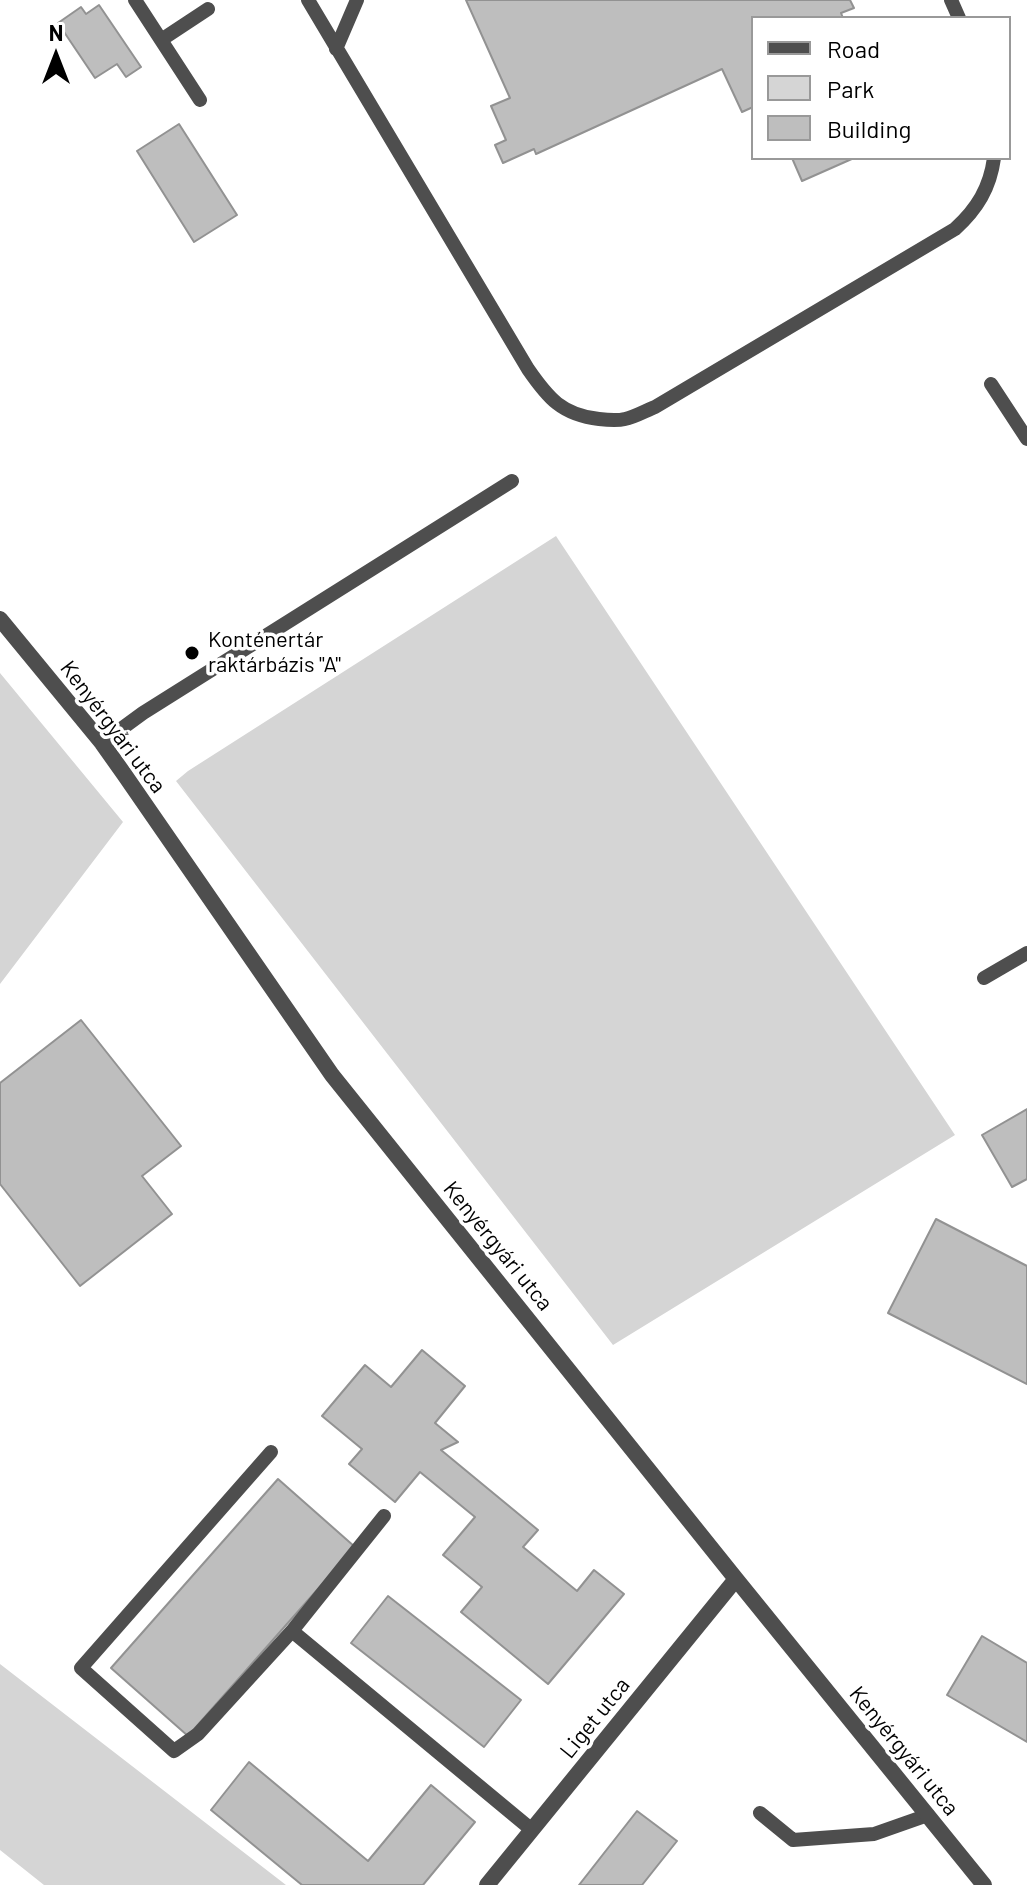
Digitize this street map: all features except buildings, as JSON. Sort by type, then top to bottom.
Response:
[{"type":"street","name":"Kenyérgyári utca","points":[[0,619],[102,743],[332,1075],[984,1885]]},
{"type":"street","name":"Liget utca","points":[[487,1885],[736,1579]]},
{"type":"lane","points":[[135,0],[200,100]]},
{"type":"lane","points":[[308,0],[528,369],[546,394],[564,409],[582,417],[625,419],[655,407],[955,229],[973,213],[984,192],[993,160]]},
{"type":"lane","points":[[336,49],[357,0]]},
{"type":"lane","points":[[161,40],[208,9]]},
{"type":"lane","points":[[991,384],[1027,439]]},
{"type":"lane","points":[[102,743],[143,713],[512,481]]},
{"type":"lane","points":[[984,978],[1027,953]]},
{"type":"lane","points":[[271,1452],[81,1668],[174,1751],[198,1734],[292,1631],[384,1516]]},
{"type":"lane","points":[[292,1631],[532,1830]]},
{"type":"lane","points":[[760,1813],[793,1840],[874,1834],[928,1815]]},
{"type":"green space","points":[[556,536],[955,1135],[613,1345],[176,781]]},
{"type":"green space","points":[[0,673],[123,822],[0,984]]},
{"type":"green space","points":[[0,1664],[286,1885],[44,1885],[0,1850]]},
{"type":"place","name":"Konténertár raktárbázis \"A\"","points":[[192,653]]}]
